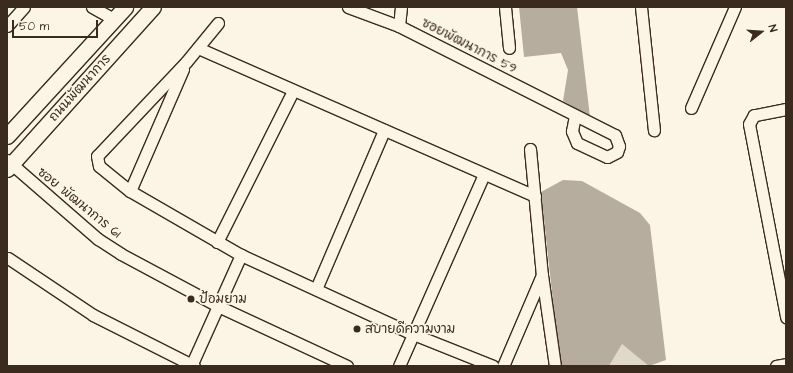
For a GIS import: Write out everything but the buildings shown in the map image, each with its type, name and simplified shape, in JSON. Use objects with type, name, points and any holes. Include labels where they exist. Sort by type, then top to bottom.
[{"type":"main road","name":"ถนนพัฒนาการ","points":[[7,136],[125,7]]},
{"type":"main road","name":"ถนนพัฒนาการ","points":[[9,164],[153,7]]},
{"type":"street","points":[[7,26],[24,7]]},
{"type":"street","points":[[92,7],[114,19]]},
{"type":"street","name":"ซอยพัฒนาการ 59","points":[[348,7],[399,26],[575,115]]},
{"type":"street","points":[[399,26],[402,7]]},
{"type":"street","points":[[505,7],[509,48]]},
{"type":"street","points":[[641,7],[654,130]]},
{"type":"street","points":[[691,108],[735,7]]},
{"type":"street","points":[[218,23],[186,62],[97,156],[99,166],[130,191],[241,255],[413,334],[493,366]]},
{"type":"street","points":[[198,48],[535,196]]},
{"type":"street","points":[[130,191],[186,62]]},
{"type":"street","points":[[217,242],[293,91]]},
{"type":"street","points":[[786,108],[754,115],[749,124],[786,317]]},
{"type":"street","points":[[316,289],[384,130]]},
{"type":"street","points":[[530,149],[542,275],[555,366]]},
{"type":"street","name":"ซอย พัฒนาการ 61","points":[[9,164],[98,239],[220,307],[347,366]]},
{"type":"street","points":[[399,366],[484,174]]},
{"type":"street","points":[[8,258],[93,315],[192,366],[220,307],[241,255]]},
{"type":"street","points":[[503,366],[542,275]]},
{"type":"street","points":[[776,366],[786,364]]},
{"type":"shaded area","points":[[519,7],[577,7],[590,117],[563,101],[568,70],[561,53],[524,57]]},
{"type":"shaded area","points":[[563,180],[582,181],[640,213],[650,225],[666,360],[649,366],[622,344],[609,366],[560,366],[541,192]]},
{"type":"shaded area","points":[[622,344],[651,366],[609,366]]},
{"type":"place","name":"ป้อมยาม","points":[[191,299]]},
{"type":"place","name":"สบายดีความงาม","points":[[357,329]]}]
